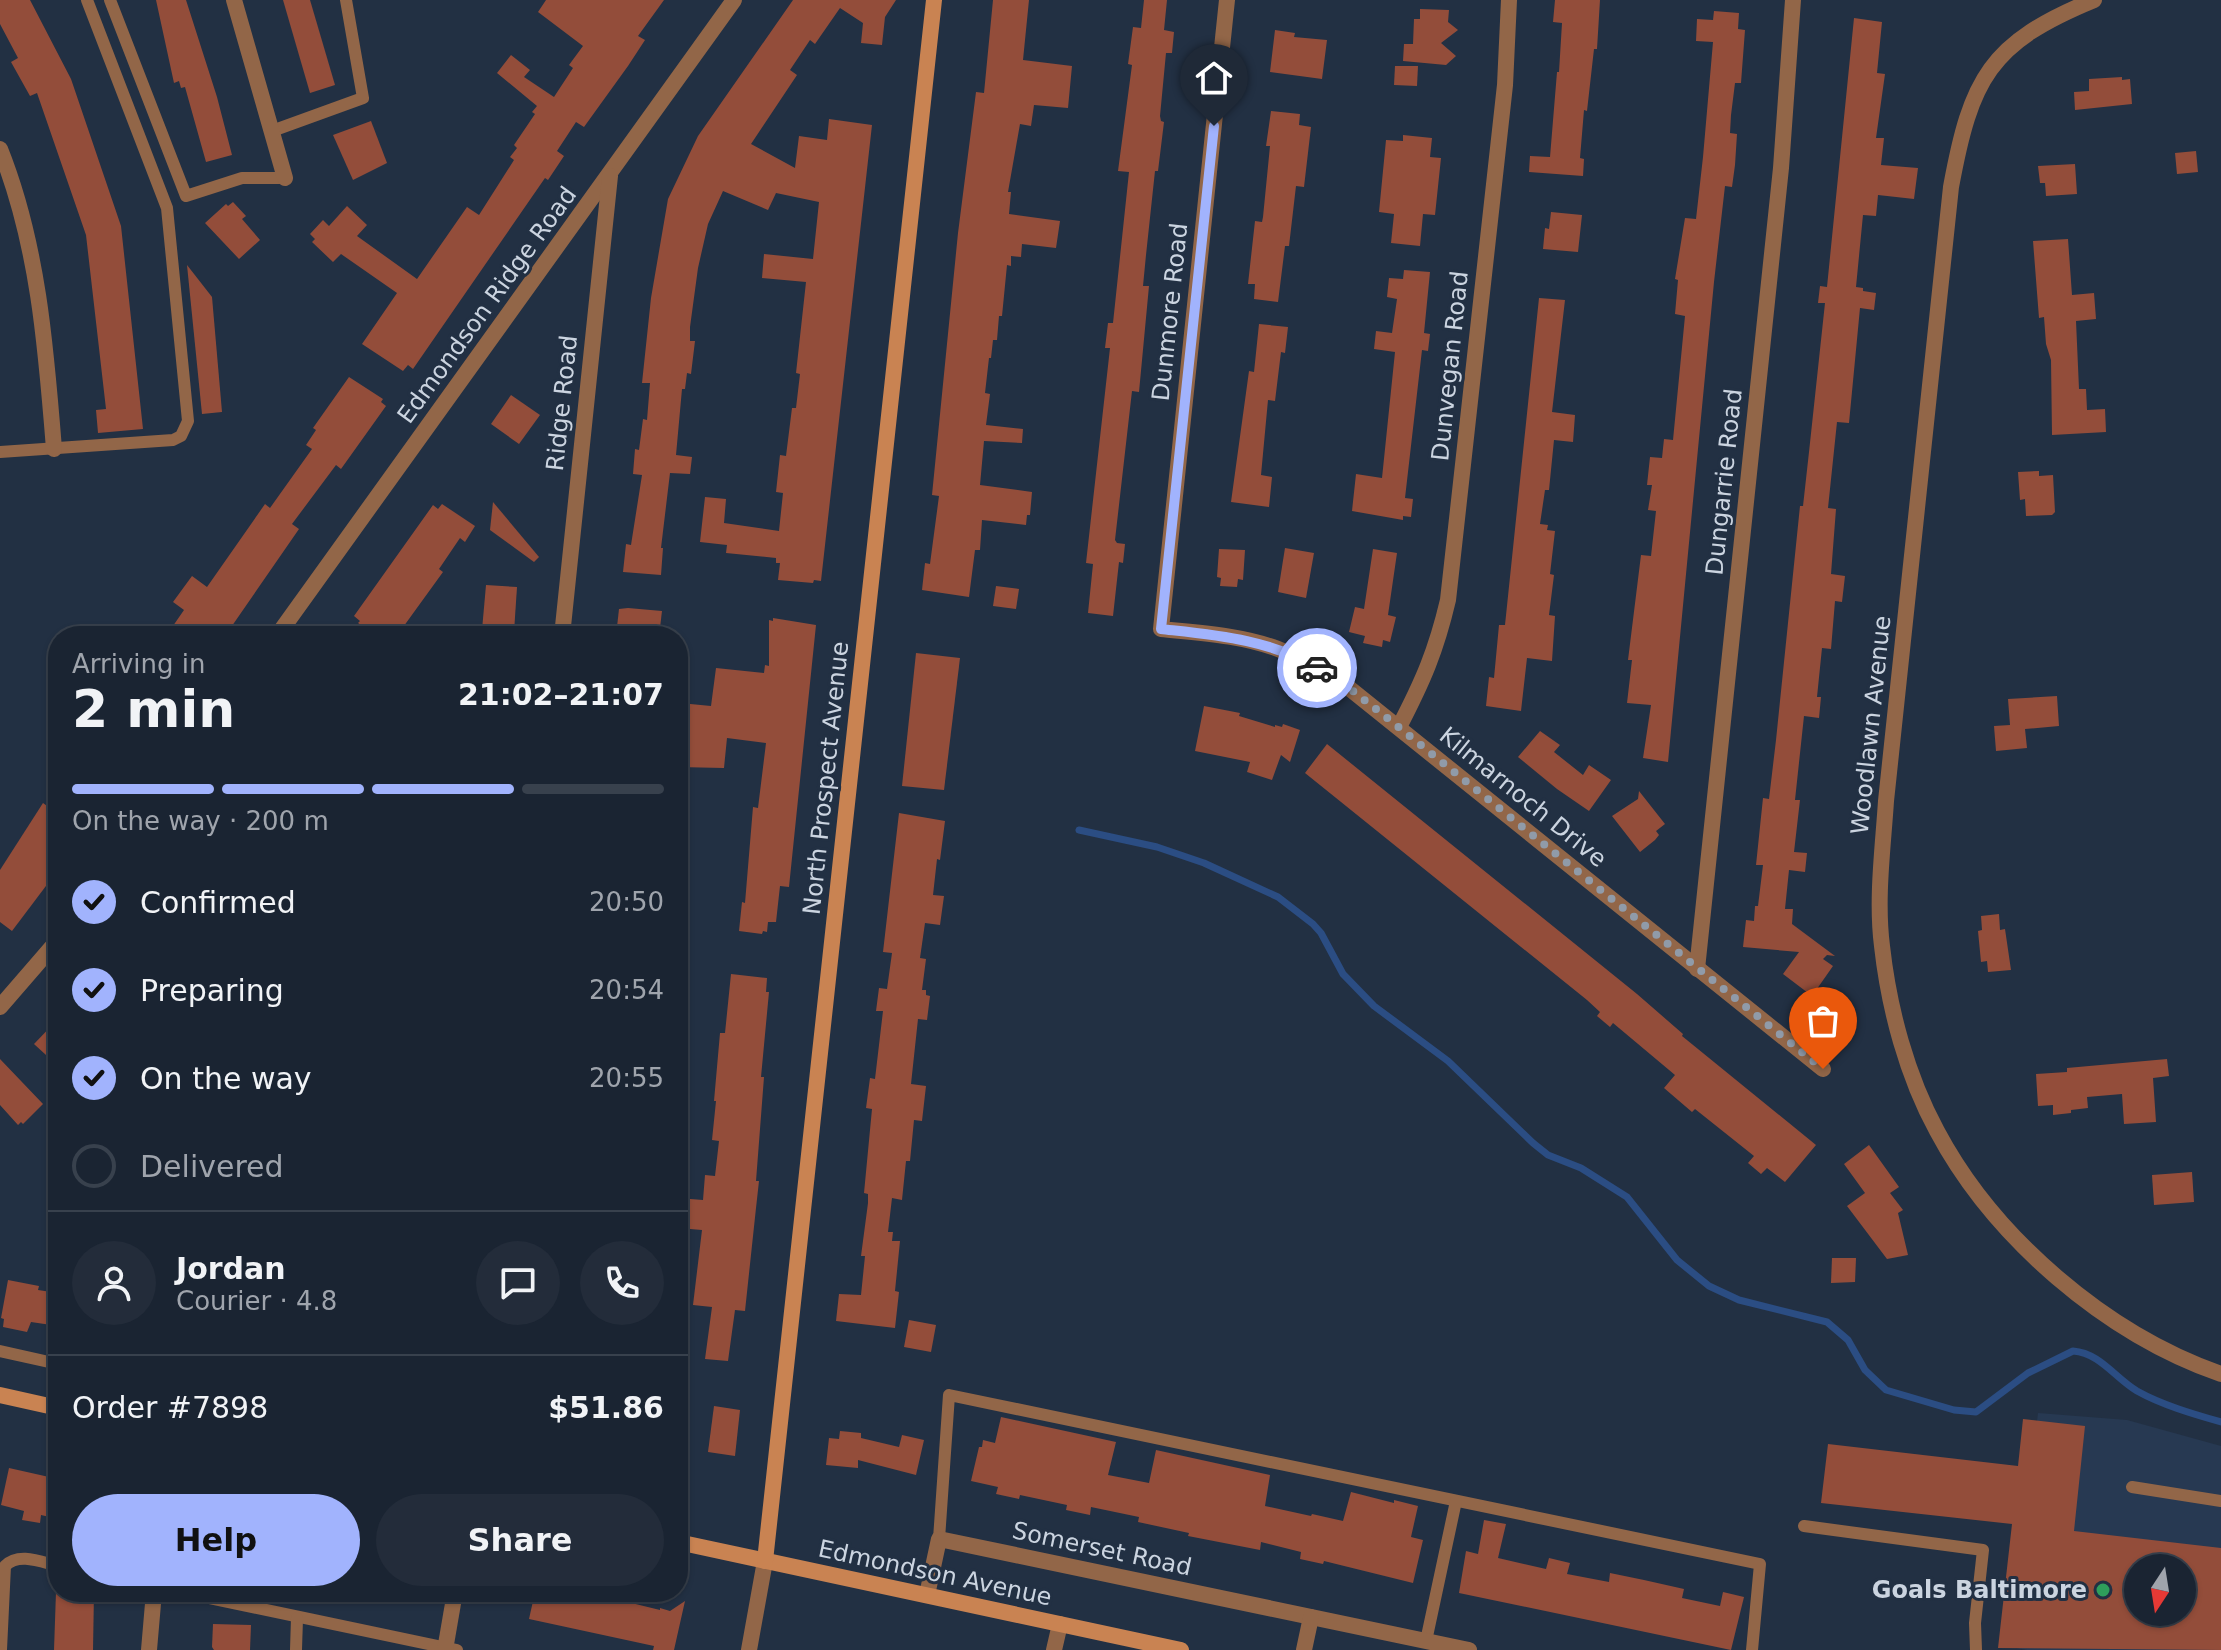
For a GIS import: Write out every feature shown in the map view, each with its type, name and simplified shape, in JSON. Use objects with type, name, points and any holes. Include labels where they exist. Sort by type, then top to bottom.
[{"type":"street","points":[[234,0],[285,178]]},
{"type":"street","name":"Edmondson Ridge Road","points":[[284,626],[734,0]]},
{"type":"street","name":"North Prospect Avenue","points":[[765,1561],[934,0]]},
{"type":"street","name":"Dunmore Road","points":[[1161,629],[1227,0]]},
{"type":"street","name":"Dunvegan Road","points":[[1399,727],[1426,677],[1448,600],[1505,85],[1509,0]]},
{"type":"street","name":"Dungarrie Road","points":[[1697,969],[1781,168],[1793,0]]},
{"type":"street","name":"Woodlawn Avenue","points":[[2094,0],[2054,16],[2017,40],[1993,62],[1973,99],[1961,135],[1951,187],[1886,801],[1881,944],[1892,1004],[1910,1068],[1936,1130],[1964,1175],[1998,1217],[2055,1276],[2099,1310],[2156,1345],[2221,1374]]},
{"type":"street","points":[[0,149],[9,171],[35,269],[47,359],[54,449]]},
{"type":"street","name":"Ridge Road","points":[[563,626],[610,176]]},
{"type":"street","name":"Kilmarnoch Drive","points":[[1161,629],[1234,638],[1277,649],[1344,684],[1823,1069]]},
{"type":"street","points":[[0,1007],[48,952]]},
{"type":"street","points":[[0,1395],[48,1406]]},
{"type":"street","points":[[927,1595],[939,1539]]},
{"type":"street","name":"Somerset Road","points":[[939,1539],[1469,1650]]},
{"type":"street","name":"Edmondson Avenue","points":[[688,1544],[1181,1650]]},
{"type":"street","points":[[749,1650],[765,1561]]},
{"type":"street","points":[[149,1650],[153,1602]]},
{"type":"street","points":[[449,1649],[454,1602]]},
{"type":"street","points":[[1304,1650],[1311,1617]]},
{"type":"street","points":[[1054,1650],[1060,1624]]},
{"type":"lane","points":[[0,452],[173,440],[181,436],[188,421],[167,208],[87,0]]},
{"type":"lane","points":[[110,0],[186,196],[242,178],[285,178]]},
{"type":"lane","points":[[272,131],[363,98],[346,0]]},
{"type":"lane","points":[[0,1351],[48,1362]]},
{"type":"lane","points":[[939,1539],[949,1395],[1760,1564],[1752,1650]]},
{"type":"lane","points":[[2132,1487],[2221,1501]]},
{"type":"lane","points":[[1426,1641],[1456,1501]]},
{"type":"lane","points":[[1804,1526],[1983,1550],[1975,1623],[1976,1650]]},
{"type":"lane","points":[[1,1650],[5,1566],[11,1560],[22,1558],[48,1564]]},
{"type":"lane","points":[[225,1602],[449,1649]]},
{"type":"lane","points":[[296,1650],[297,1618]]},
{"type":"shaded area","points":[[2038,1413],[2127,1420],[2221,1446],[2221,1650],[2027,1650],[2011,1647]]},
{"type":"building","points":[[0,0],[30,0],[71,79],[121,226],[143,429],[98,433],[96,410],[106,409],[86,235],[37,93],[30,96],[11,62],[18,58],[0,24]]},
{"type":"building","points":[[156,0],[186,0],[232,155],[206,162],[185,87],[181,88],[179,81],[174,83]]},
{"type":"building","points":[[283,0],[310,0],[335,85],[310,93]]},
{"type":"building","points":[[546,0],[664,0],[638,36],[645,40],[628,66],[584,127],[576,122],[557,151],[564,156],[548,180],[545,178],[413,369],[408,365],[403,371],[362,344],[397,293],[341,254],[333,262],[312,242],[315,239],[310,234],[323,220],[329,226],[347,206],[367,225],[357,236],[417,279],[467,207],[479,215],[514,160],[510,157],[517,148],[514,145],[535,114],[532,112],[537,106],[497,73],[511,55],[530,70],[524,77],[554,97],[573,68],[569,65],[583,46],[538,12]]},
{"type":"building","points":[[793,0],[896,0],[885,17],[882,45],[861,43],[863,23],[840,8],[815,44],[810,40],[790,70],[797,75],[751,144],[795,168],[799,136],[827,140],[829,119],[872,125],[821,581],[778,580],[780,563],[776,563],[776,558],[726,553],[727,545],[700,542],[705,497],[726,499],[724,523],[779,531],[783,493],[776,492],[780,455],[786,456],[792,408],[796,408],[800,374],[796,373],[806,282],[762,278],[764,254],[813,259],[819,202],[776,193],[768,210],[723,191],[708,224],[698,268],[690,327],[690,341],[695,341],[691,374],[687,373],[685,389],[682,389],[676,455],[692,457],[690,474],[670,473],[661,575],[623,572],[626,544],[631,545],[642,475],[633,474],[635,449],[639,450],[643,419],[647,420],[650,383],[642,383],[651,298],[668,199],[698,136]]},
{"type":"building","points":[[993,0],[1029,0],[1023,60],[1072,66],[1068,108],[1034,105],[1031,126],[1020,124],[1008,192],[1011,192],[1009,214],[1060,221],[1056,248],[1022,244],[1021,257],[1011,256],[1011,266],[1007,265],[1002,316],[999,316],[997,340],[993,340],[989,358],[985,393],[990,394],[986,425],[1023,429],[1022,443],[984,441],[980,485],[1032,492],[1030,515],[1027,515],[1026,525],[982,520],[980,550],[975,550],[969,597],[922,590],[925,563],[930,564],[939,496],[932,495],[958,233],[976,92],[984,93]]},
{"type":"building","points":[[1144,0],[1167,0],[1164,30],[1174,32],[1172,53],[1166,53],[1160,116],[1164,122],[1146,255],[1143,286],[1149,286],[1139,392],[1132,391],[1115,540],[1125,544],[1123,563],[1119,562],[1113,616],[1088,613],[1093,564],[1086,563],[1110,348],[1105,348],[1108,323],[1113,323],[1129,172],[1118,171],[1132,65],[1128,64],[1133,27],[1141,28]]},
{"type":"building","points":[[1555,0],[1600,0],[1597,49],[1594,49],[1587,111],[1584,110],[1580,158],[1584,159],[1583,176],[1529,172],[1530,156],[1550,157],[1562,23],[1553,22]]},
{"type":"building","points":[[1420,9],[1449,10],[1448,22],[1458,30],[1441,43],[1456,56],[1446,65],[1403,61],[1404,44],[1413,44],[1414,19],[1420,19]]},
{"type":"building","points":[[1714,11],[1739,13],[1738,29],[1745,30],[1741,83],[1735,83],[1731,115],[1730,133],[1737,134],[1735,165],[1732,187],[1725,186],[1714,282],[1668,762],[1643,758],[1651,705],[1627,703],[1632,660],[1628,660],[1641,555],[1651,556],[1656,511],[1648,510],[1652,485],[1647,485],[1650,457],[1662,458],[1664,439],[1673,440],[1685,316],[1675,314],[1678,280],[1675,279],[1685,218],[1696,219],[1713,42],[1696,41],[1697,19],[1713,20]]},
{"type":"building","points":[[1854,18],[1882,22],[1877,73],[1885,74],[1876,138],[1884,138],[1881,165],[1918,168],[1914,199],[1878,195],[1876,216],[1863,215],[1856,287],[1876,293],[1874,310],[1860,308],[1849,423],[1837,422],[1828,508],[1836,509],[1831,574],[1845,576],[1842,602],[1835,601],[1831,649],[1822,648],[1817,697],[1821,697],[1819,718],[1804,716],[1795,800],[1800,800],[1794,852],[1807,853],[1805,872],[1789,870],[1785,909],[1793,909],[1792,924],[1835,956],[1827,955],[1823,959],[1833,966],[1812,996],[1783,974],[1799,952],[1743,947],[1746,920],[1754,921],[1755,906],[1758,906],[1763,865],[1756,865],[1763,798],[1769,799],[1776,740],[1825,303],[1818,303],[1820,286],[1827,287]]},
{"type":"building","points":[[1275,30],[1295,33],[1294,37],[1327,40],[1322,79],[1270,72]]},
{"type":"building","points":[[1395,66],[1418,66],[1417,86],[1394,85]]},
{"type":"building","points":[[2122,77],[2122,80],[2130,79],[2132,104],[2075,110],[2074,92],[2089,91],[2089,79]]},
{"type":"building","points":[[1271,111],[1300,114],[1299,125],[1311,127],[1304,187],[1296,186],[1278,302],[1254,299],[1255,284],[1248,284],[1255,221],[1262,222],[1263,217]]},
{"type":"building","points":[[371,121],[387,163],[353,180],[333,135]]},
{"type":"building","points":[[1403,135],[1432,138],[1430,157],[1441,158],[1435,215],[1423,214],[1420,246],[1391,243],[1394,214],[1379,212],[1386,140],[1403,141]]},
{"type":"building","points":[[2196,151],[2198,172],[2177,174],[2175,153]]},
{"type":"building","points":[[2075,164],[2077,194],[2046,196],[2045,183],[2040,183],[2038,166]]},
{"type":"building","points":[[233,202],[246,216],[242,219],[260,240],[239,259],[205,223],[226,204],[228,206]]},
{"type":"building","points":[[1551,212],[1582,215],[1578,252],[1543,249],[1545,228],[1549,229]]},
{"type":"building","points":[[2068,239],[2072,295],[2094,293],[2096,319],[2076,321],[2079,389],[2086,389],[2087,410],[2105,409],[2106,432],[2052,435],[2051,360],[2044,317],[2039,318],[2033,241]]},
{"type":"building","points":[[187,265],[212,297],[222,412],[202,414]]},
{"type":"building","points":[[1404,270],[1430,272],[1424,333],[1430,334],[1428,351],[1422,350],[1405,498],[1413,499],[1411,517],[1403,516],[1403,520],[1352,511],[1356,474],[1382,478],[1395,352],[1374,349],[1376,331],[1392,333],[1397,299],[1387,297],[1389,278],[1403,279]]},
{"type":"building","points":[[1539,298],[1565,300],[1552,412],[1575,415],[1573,442],[1554,440],[1549,490],[1545,490],[1540,524],[1548,525],[1547,530],[1555,531],[1549,615],[1555,616],[1552,661],[1527,658],[1521,711],[1486,706],[1489,677],[1494,678],[1499,625],[1505,625]]},
{"type":"building","points":[[1259,324],[1288,327],[1285,353],[1281,352],[1275,401],[1268,400],[1261,475],[1272,477],[1269,507],[1231,502],[1249,371],[1254,372]]},
{"type":"building","points":[[349,377],[383,399],[381,402],[386,406],[341,469],[336,465],[292,524],[299,529],[232,626],[173,626],[184,610],[173,602],[192,576],[207,587],[265,504],[270,508],[312,449],[306,445],[316,430],[313,428]]},
{"type":"building","points":[[511,395],[540,415],[519,444],[491,424]]},
{"type":"building","points":[[2039,471],[2039,476],[2053,475],[2055,512],[2052,515],[2026,516],[2025,499],[2020,500],[2018,472]]},
{"type":"building","points":[[493,502],[539,557],[534,562],[490,530]]},
{"type":"building","points":[[442,504],[475,526],[465,542],[460,538],[439,569],[443,572],[404,626],[362,626],[354,616],[433,505],[438,509]]},
{"type":"building","points":[[1285,548],[1314,553],[1306,598],[1278,592]]},
{"type":"building","points":[[1219,549],[1245,550],[1243,580],[1238,579],[1237,587],[1220,586],[1221,578],[1217,577]]},
{"type":"building","points":[[1373,549],[1397,553],[1388,615],[1396,617],[1390,642],[1383,640],[1382,647],[1363,643],[1365,636],[1349,632],[1355,607],[1364,609]]},
{"type":"building","points":[[486,585],[517,587],[514,626],[482,626]]},
{"type":"building","points":[[996,586],[1019,589],[1016,609],[993,606]]},
{"type":"building","points":[[619,609],[662,611],[660,626],[617,626]]},
{"type":"building","points":[[773,618],[816,625],[789,887],[780,886],[776,922],[768,922],[767,932],[763,931],[762,934],[739,931],[742,902],[745,903],[753,807],[758,808],[766,743],[727,738],[724,768],[688,767],[688,704],[711,706],[716,668],[764,673],[765,665],[769,666],[769,620],[773,621]]},
{"type":"building","points":[[916,653],[960,658],[944,790],[902,786]]},
{"type":"building","points":[[2057,696],[2059,726],[2025,729],[2027,748],[1996,751],[1994,726],[2010,725],[2008,699]]},
{"type":"building","points":[[1204,706],[1240,713],[1239,716],[1275,727],[1282,727],[1283,724],[1300,730],[1290,762],[1281,755],[1272,780],[1247,772],[1250,762],[1195,751]]},
{"type":"building","points":[[1540,731],[1560,745],[1554,752],[1583,775],[1589,765],[1611,780],[1589,811],[1518,757]]},
{"type":"building","points":[[1327,744],[1637,994],[1682,1036],[1816,1145],[1785,1182],[1767,1168],[1761,1174],[1748,1163],[1754,1156],[1664,1088],[1675,1075],[1613,1023],[1610,1027],[1597,1016],[1600,1012],[1587,1000],[1305,773]]},
{"type":"building","points":[[1639,791],[1665,824],[1656,831],[1659,835],[1655,840],[1640,852],[1612,816],[1638,799]]},
{"type":"building","points":[[43,803],[48,807],[48,883],[12,931],[0,922],[0,870]]},
{"type":"building","points":[[899,813],[945,821],[933,895],[944,896],[940,925],[925,923],[920,958],[926,959],[922,990],[930,996],[927,1020],[918,1019],[911,1084],[926,1086],[922,1121],[914,1120],[902,1200],[892,1198],[888,1232],[893,1232],[892,1241],[900,1241],[895,1328],[836,1321],[839,1294],[861,1295],[865,1256],[861,1256],[868,1203],[868,1194],[864,1193],[872,1109],[866,1108],[870,1078],[875,1079],[883,1011],[876,1011],[879,988],[887,989],[892,953],[883,952]]},
{"type":"building","points":[[1999,914],[2000,930],[2005,929],[2011,970],[1988,972],[1987,961],[1981,962],[1978,931],[1982,930],[1981,916]]},
{"type":"building","points":[[731,974],[767,978],[766,992],[769,992],[756,1181],[759,1181],[745,1311],[735,1310],[728,1361],[705,1359],[712,1307],[693,1305],[702,1230],[688,1229],[688,1199],[703,1200],[705,1175],[715,1176],[719,1141],[712,1140],[714,1101],[720,1033],[725,1033]]},
{"type":"building","points":[[48,1029],[48,1057],[34,1044]]},
{"type":"building","points":[[0,1059],[43,1104],[23,1124],[18,1125],[0,1105]]},
{"type":"building","points":[[2167,1059],[2169,1076],[2153,1078],[2156,1122],[2124,1124],[2122,1094],[2087,1097],[2088,1108],[2071,1110],[2071,1113],[2053,1115],[2053,1105],[2038,1106],[2036,1074],[2067,1072],[2067,1068]]},
{"type":"building","points":[[1869,1145],[1899,1187],[1890,1193],[1903,1210],[1898,1213],[1908,1255],[1887,1259],[1847,1206],[1865,1193],[1844,1164]]},
{"type":"building","points":[[2192,1172],[2194,1202],[2154,1205],[2152,1175]]},
{"type":"building","points":[[1832,1258],[1856,1258],[1855,1282],[1831,1283]]},
{"type":"building","points":[[8,1280],[39,1286],[38,1290],[48,1292],[48,1325],[31,1322],[27,1332],[3,1327],[4,1319],[1,1318]]},
{"type":"building","points":[[909,1320],[936,1325],[931,1352],[904,1347]]},
{"type":"building","points":[[714,1406],[740,1410],[735,1456],[708,1452]]},
{"type":"building","points":[[1001,1417],[1116,1442],[1108,1475],[1149,1483],[1156,1450],[1270,1475],[1265,1506],[1311,1516],[1343,1521],[1351,1492],[1418,1506],[1411,1537],[1423,1540],[1413,1583],[1324,1561],[1323,1564],[1300,1559],[1301,1552],[1261,1542],[1260,1550],[1188,1536],[1189,1533],[1138,1522],[1139,1517],[1091,1507],[1090,1515],[1066,1510],[1067,1505],[1020,1495],[1019,1499],[996,1494],[998,1487],[971,1481],[979,1447],[982,1447],[983,1440],[995,1443]]},
{"type":"building","points":[[2023,1419],[2085,1426],[2074,1531],[2221,1548],[2221,1650],[1998,1648],[2012,1524],[1821,1503],[1828,1444],[2018,1466]]},
{"type":"building","points":[[840,1431],[861,1433],[861,1438],[899,1447],[902,1435],[924,1440],[916,1475],[858,1460],[858,1468],[826,1465],[829,1438],[839,1439]]},
{"type":"building","points":[[9,1468],[48,1477],[48,1517],[41,1515],[40,1523],[22,1520],[24,1511],[1,1505]]},
{"type":"building","points":[[1484,1520],[1506,1524],[1498,1558],[1546,1569],[1549,1558],[1570,1563],[1567,1574],[1609,1582],[1610,1573],[1644,1580],[1684,1589],[1682,1598],[1720,1606],[1723,1592],[1744,1597],[1731,1650],[1459,1593],[1466,1551],[1478,1554]]},
{"type":"building","points":[[56,1602],[94,1602],[93,1650],[54,1650]]},
{"type":"building","points":[[533,1602],[627,1602],[670,1611],[685,1602],[674,1650],[653,1650],[654,1646],[529,1619]]},
{"type":"building","points":[[213,1624],[251,1625],[250,1650],[214,1650]]},
{"type":"waterway","points":[[1079,830],[1157,847],[1204,863],[1278,897],[1321,933],[1343,974],[1374,1006],[1448,1061],[1548,1155],[1581,1168],[1627,1197],[1677,1260],[1709,1286],[1739,1300],[1827,1322],[1848,1340],[1865,1370],[1886,1390],[1954,1410],[1976,1412],[2028,1373],[2073,1351],[2091,1356],[2147,1396],[2221,1422]]},
{"type":"way so far","points":[[1317,668],[1344,684],[1381,713],[1823,1069]]},
{"type":"place","name":"Goals Baltimore","points":[[2103,1590]]},
{"type":"route","points":[[1214,126],[1161,629],[1234,638],[1277,649],[1317,668]]}]
